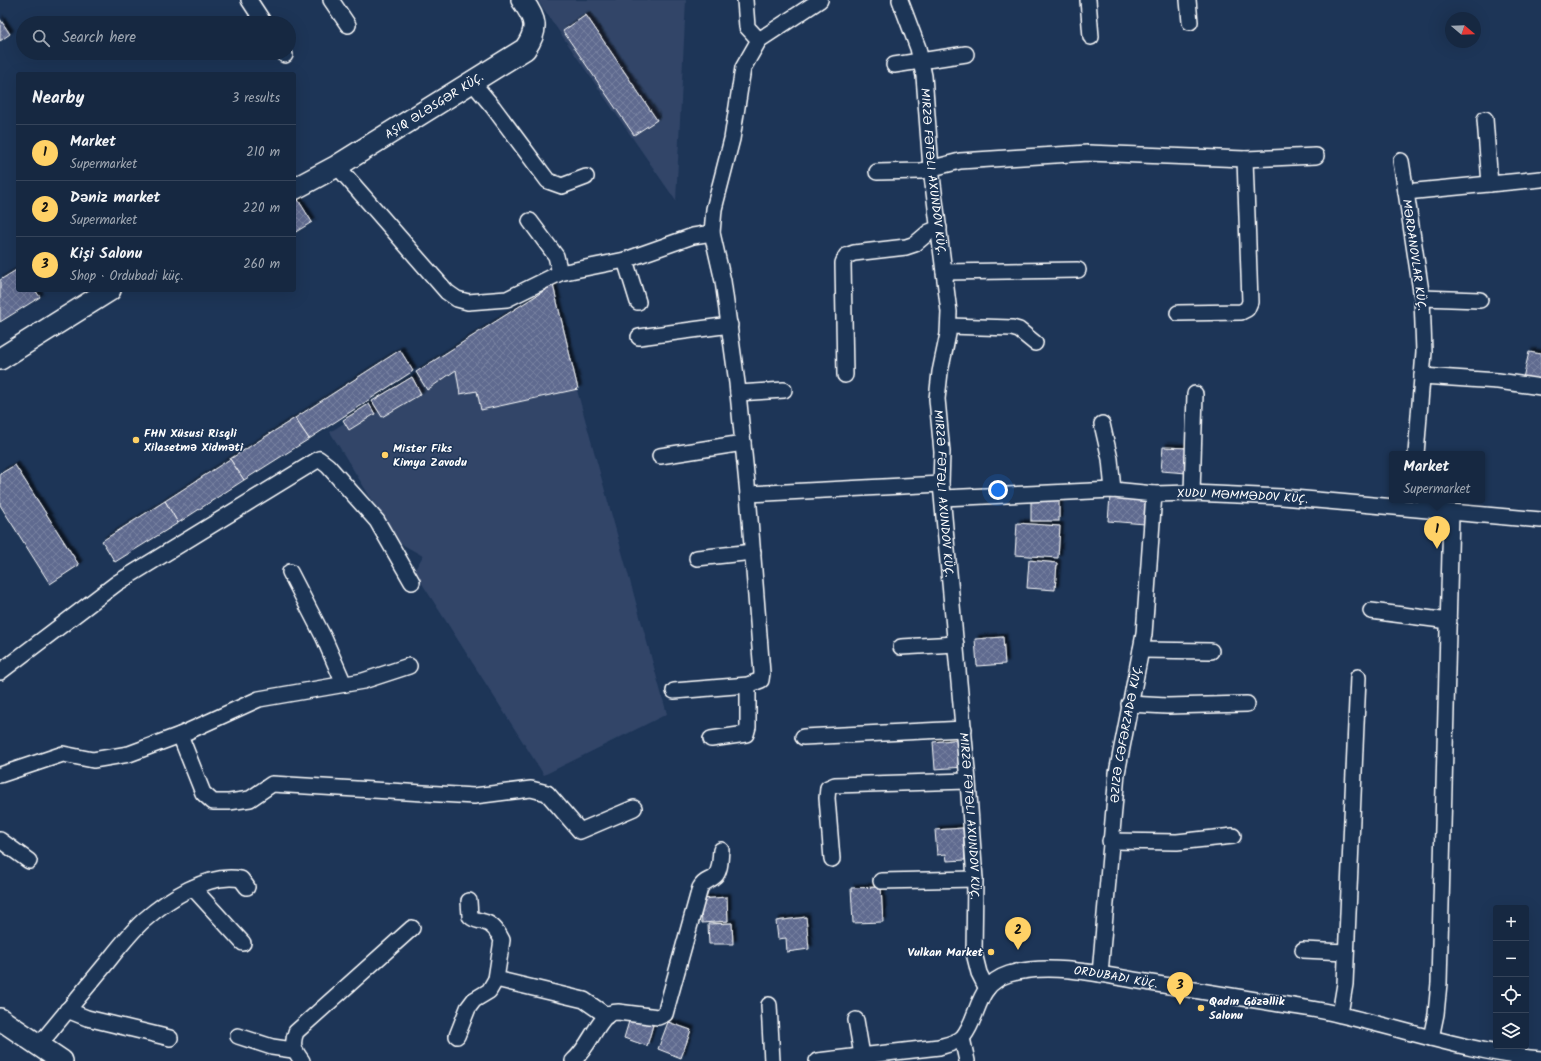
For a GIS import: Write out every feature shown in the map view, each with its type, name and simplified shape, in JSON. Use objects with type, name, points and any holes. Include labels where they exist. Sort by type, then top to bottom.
[{"type":"street","points":[[249,0],[259,16]]},
{"type":"street","points":[[331,0],[348,25]]},
{"type":"street","points":[[296,189],[337,166],[473,83],[525,49],[533,35],[534,20],[533,15],[522,0]]},
{"type":"street","points":[[745,0],[747,27],[759,40]]},
{"type":"street","points":[[674,690],[748,685],[761,680],[762,673],[753,552],[738,392],[730,325],[712,233],[714,209],[732,139],[743,68],[759,40],[820,0]]},
{"type":"street","name":"MIRZƏ FƏTƏLI AXUNDOV KÜÇ.","points":[[900,0],[921,60],[924,76],[949,326],[940,372],[937,398],[942,452],[942,491],[964,729],[975,879],[974,953],[979,973],[987,989]]},
{"type":"street","points":[[1088,0],[1091,37]]},
{"type":"street","points":[[1188,0],[1190,22]]},
{"type":"street","points":[[894,65],[966,54]]},
{"type":"street","points":[[473,83],[493,107],[548,181],[562,186],[586,177]]},
{"type":"street","points":[[1485,119],[1490,184]]},
{"type":"street","points":[[877,172],[921,171],[960,161],[1088,153],[1246,159],[1316,156]]},
{"type":"street","points":[[1178,313],[1241,312],[1247,309],[1250,302],[1246,159]]},
{"type":"street","points":[[1401,161],[1406,192]]},
{"type":"street","points":[[337,166],[447,292],[457,299],[468,302],[507,299],[560,273],[625,260],[693,236],[712,233]]},
{"type":"street","name":"MƏRDANOVLAR KÜÇ.","points":[[1416,451],[1424,352],[1422,298],[1406,192],[1541,180]]},
{"type":"street","points":[[530,221],[556,256],[560,273]]},
{"type":"street","points":[[845,375],[843,263],[846,256],[854,252],[915,244],[929,232],[939,228]]},
{"type":"street","points":[[625,260],[638,302]]},
{"type":"street","points":[[944,272],[1078,270]]},
{"type":"street","points":[[0,359],[107,292]]},
{"type":"street","points":[[1422,298],[1480,300]]},
{"type":"street","points":[[639,337],[730,325]]},
{"type":"street","points":[[949,326],[1012,328],[1019,330],[1035,343]]},
{"type":"street","points":[[1422,376],[1498,381],[1541,387]]},
{"type":"street","points":[[738,392],[784,390]]},
{"type":"street","points":[[1192,493],[1195,394]]},
{"type":"street","points":[[1102,424],[1110,459],[1113,490]]},
{"type":"street","points":[[660,456],[743,444]]},
{"type":"street","points":[[0,672],[117,583],[319,459],[328,466],[377,521],[412,582]]},
{"type":"street","name":"XUDU MƏMMƏDOV KÜÇ.","points":[[748,494],[1113,490],[1154,494],[1192,493],[1282,496],[1389,503]]},
{"type":"street","name":"ƏZIZƏ CƏFƏRZADƏ KÜÇ.","points":[[1100,974],[1108,893],[1110,841],[1120,750],[1144,626],[1154,494]]},
{"type":"street","name":"XUDU MƏMMƏDOV KÜÇ.","points":[[1396,503],[1412,504],[1451,513],[1541,520]]},
{"type":"street","points":[[1432,1038],[1439,983],[1451,513]]},
{"type":"street","points":[[697,558],[753,552]]},
{"type":"street","points":[[290,572],[324,638],[344,684]]},
{"type":"street","points":[[1371,611],[1449,621]]},
{"type":"street","points":[[901,647],[956,644]]},
{"type":"street","points":[[1140,650],[1211,650]]},
{"type":"street","points":[[0,775],[63,754],[92,760],[129,754],[180,735],[259,699],[363,681],[409,666]]},
{"type":"street","points":[[1340,1014],[1344,995],[1358,677]]},
{"type":"street","points":[[711,739],[746,734],[748,727],[748,685]]},
{"type":"street","points":[[1129,704],[1167,706],[1247,704]]},
{"type":"street","points":[[803,737],[964,729]]},
{"type":"street","points":[[180,735],[203,792],[213,802],[229,802],[250,799],[272,784],[474,796],[531,788],[547,793],[580,831],[634,808]]},
{"type":"street","points":[[832,859],[827,798],[828,788],[835,785],[968,781]]},
{"type":"street","points":[[1110,841],[1177,842],[1233,836]]},
{"type":"street","points":[[0,840],[29,862]]},
{"type":"street","points":[[573,1061],[588,1045],[607,1016],[618,1012],[658,1017],[665,1014],[700,888],[703,882],[716,876],[719,869],[721,850]]},
{"type":"street","points":[[39,1045],[138,926],[163,905],[193,888],[208,882],[233,877],[241,879],[247,887]]},
{"type":"street","points":[[881,881],[975,879]]},
{"type":"street","points":[[193,888],[243,943]]},
{"type":"street","points":[[456,1036],[471,1004],[474,1000],[489,991],[496,979],[502,940],[492,925],[475,920],[470,916],[469,901]]},
{"type":"street","points":[[298,1055],[292,1040],[296,1032],[412,928]]},
{"type":"street","points":[[1303,950],[1346,952]]},
{"type":"street","name":"ORDUBADI KÜÇ.","points":[[962,1038],[980,1000],[987,989],[997,979],[1010,974],[1027,971],[1054,970],[1100,974],[1340,1014],[1518,1059],[1541,1059]]},
{"type":"street","points":[[496,979],[584,1000],[607,1016]]},
{"type":"street","points":[[769,1005],[772,1061]]},
{"type":"street","points":[[67,1010],[87,1018],[170,1038]]},
{"type":"street","points":[[0,1019],[62,1061]]},
{"type":"street","points":[[856,1020],[862,1058]]},
{"type":"street","points":[[238,1036],[298,1055]]},
{"type":"street","points":[[817,1061],[862,1058],[939,1047],[962,1038],[967,1061]]},
{"type":"shaded area","points":[[537,0],[686,0],[676,201],[545,11]]},
{"type":"shaded area","name":"Mister Fiks Kimya Zavodu","points":[[550,293],[667,714],[544,775],[414,571],[423,556],[398,542],[330,432]]},
{"type":"building","points":[[586,15],[657,120],[634,135],[563,31]]},
{"type":"building","points":[[0,19],[10,34],[0,41]]},
{"type":"building","points":[[297,198],[312,222],[296,232]]},
{"type":"building","points":[[16,270],[16,292],[36,292],[40,297],[0,322],[0,280]]},
{"type":"building","points":[[553,285],[578,389],[481,410],[477,391],[460,394],[456,370],[427,390],[416,372]]},
{"type":"building","points":[[400,350],[413,371],[309,439],[295,418]]},
{"type":"building","points":[[1529,352],[1541,354],[1541,382],[1523,378]]},
{"type":"building","points":[[412,377],[421,394],[382,417],[372,401]]},
{"type":"building","points":[[369,404],[375,414],[349,430],[343,420]]},
{"type":"building","points":[[295,418],[309,439],[244,480],[230,459]]},
{"type":"building","points":[[1163,447],[1189,448],[1187,473],[1161,471]]},
{"type":"building","points":[[230,459],[244,480],[178,523],[165,501]]},
{"type":"building","points":[[15,465],[79,565],[50,584],[0,505],[0,474]]},
{"type":"building","points":[[1031,496],[1059,496],[1059,521],[1031,521]]},
{"type":"building","points":[[1110,496],[1146,499],[1145,524],[1108,521]]},
{"type":"building","points":[[165,501],[178,523],[115,562],[102,541]]},
{"type":"building","points":[[1017,523],[1060,526],[1058,558],[1015,555]]},
{"type":"building","points":[[1029,560],[1057,563],[1055,590],[1027,588]]},
{"type":"building","points":[[1003,637],[1005,664],[977,666],[975,639]]},
{"type":"building","points":[[962,739],[964,767],[935,769],[933,742]]},
{"type":"building","points":[[963,828],[965,860],[947,861],[946,854],[937,855],[935,830]]},
{"type":"building","points":[[881,887],[883,922],[853,923],[851,888]]},
{"type":"building","points":[[727,897],[728,921],[702,923],[700,899]]},
{"type":"building","points":[[806,917],[809,949],[787,952],[786,938],[778,939],[776,921]]},
{"type":"building","points":[[732,923],[733,944],[709,944],[708,924]]},
{"type":"building","points":[[630,1018],[653,1025],[647,1046],[624,1038]]},
{"type":"building","points":[[668,1022],[691,1030],[681,1058],[658,1049]]},
{"type":"place","name":"FHN Xüsusi Risqli Xilasetmə Xidməti","points":[[136,440]]},
{"type":"place","name":"Mister Fiks Kimya Zavodu","points":[[385,455]]},
{"type":"place","name":"Market","points":[[1437,549]]},
{"type":"place","name":"Dəniz market","points":[[1018,950]]},
{"type":"place","name":"Vulkan Market","points":[[991,952]]},
{"type":"place","name":"Kişi Salonu","points":[[1180,1005]]},
{"type":"place","name":"Qadın Gözəllik Salonu","points":[[1201,1008]]}]
